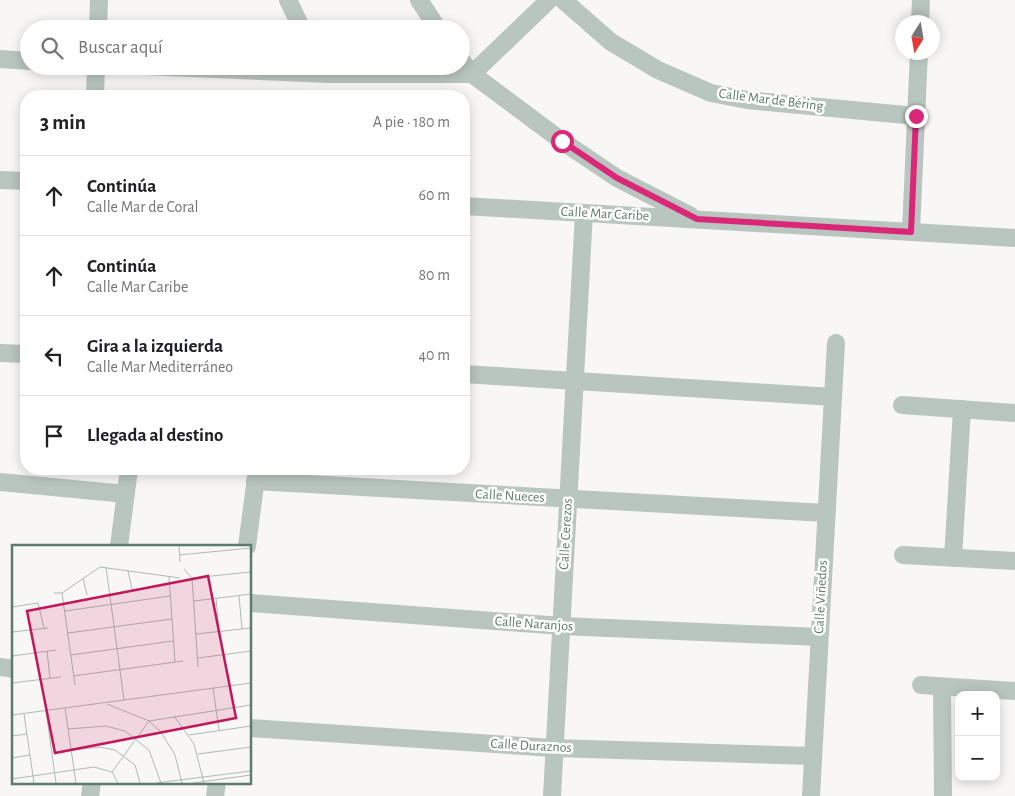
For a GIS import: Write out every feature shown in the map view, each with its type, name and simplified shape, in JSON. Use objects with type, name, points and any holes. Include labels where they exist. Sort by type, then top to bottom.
[{"type":"street","points":[[98,20],[99,0]]},
{"type":"street","points":[[288,0],[298,20]]},
{"type":"street","points":[[419,0],[432,20]]},
{"type":"street","points":[[470,64],[549,0]]},
{"type":"street","name":"Calle Mar de Béring","points":[[563,0],[611,42],[658,70],[710,93],[747,100],[916,116]]},
{"type":"street","points":[[921,15],[922,0]]},
{"type":"street","points":[[0,59],[20,60]]},
{"type":"street","points":[[911,232],[919,60]]},
{"type":"street","points":[[470,70],[562,141],[617,178],[697,219]]},
{"type":"street","points":[[95,90],[96,75]]},
{"type":"street","points":[[0,180],[20,181]]},
{"type":"street","name":"Calle Mar Caribe","points":[[470,206],[1015,238]]},
{"type":"street","name":"Calle Cerezos","points":[[552,796],[584,213]]},
{"type":"street","name":"Calle Viñedos","points":[[811,796],[836,344]]},
{"type":"street","points":[[0,353],[20,354]]},
{"type":"street","points":[[470,374],[833,398]]},
{"type":"street","points":[[902,405],[1015,413]]},
{"type":"street","points":[[953,558],[962,409]]},
{"type":"street","points":[[120,545],[128,475]]},
{"type":"street","points":[[246,545],[256,475]]},
{"type":"street","name":"Calle Nueces","points":[[256,475],[567,500],[826,513]]},
{"type":"street","points":[[0,486],[0,482],[126,494]]},
{"type":"street","points":[[903,555],[1015,561]]},
{"type":"street","name":"Calle Naranjos","points":[[251,603],[562,626],[819,637]]},
{"type":"street","points":[[921,685],[1015,691]]},
{"type":"street","points":[[942,686],[943,796]]},
{"type":"street","name":"Calle Duraznos","points":[[251,728],[554,748],[812,756]]},
{"type":"route","points":[[562,141],[617,178],[697,219],[911,232],[916,116]]}]
